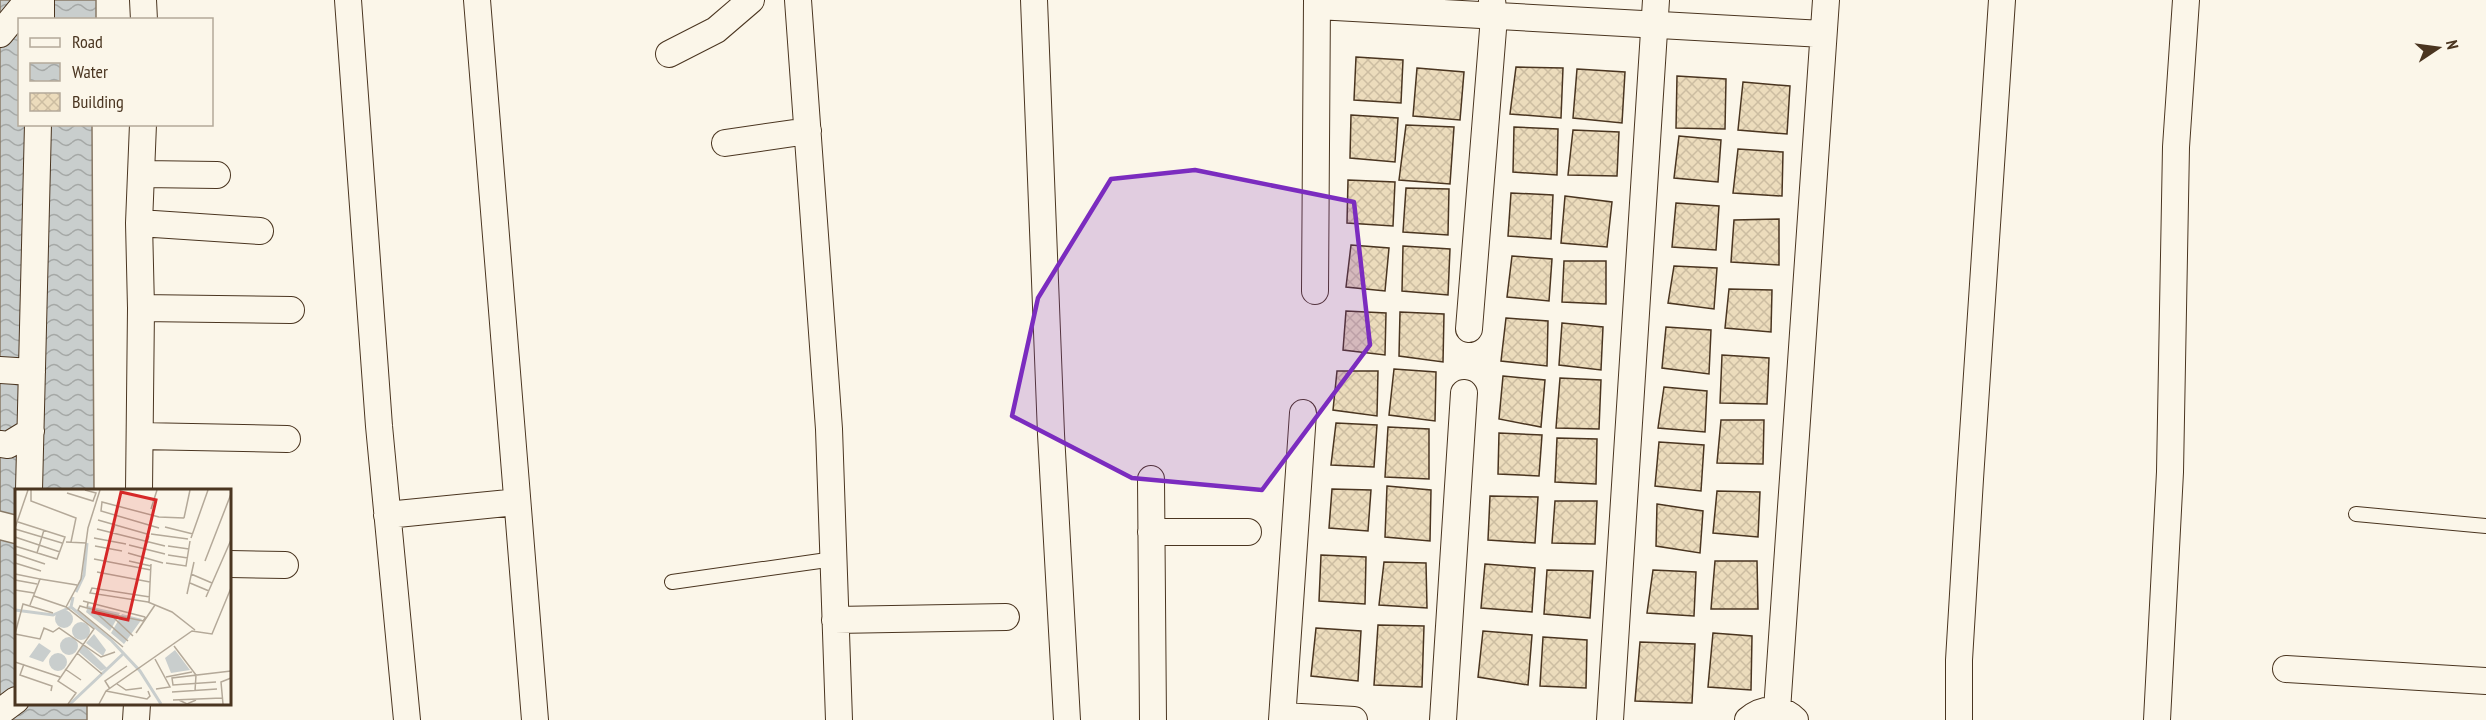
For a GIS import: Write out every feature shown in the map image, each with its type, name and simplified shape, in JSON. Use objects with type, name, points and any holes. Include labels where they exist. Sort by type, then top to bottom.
[{"type":"street","points":[[0,34],[28,0]]},
{"type":"street","points":[[41,0],[41,18]]},
{"type":"street","points":[[143,0],[144,18]]},
{"type":"street","points":[[348,0],[387,515],[407,720]]},
{"type":"street","points":[[477,0],[535,720]]},
{"type":"street","points":[[669,54],[716,30],[751,0]]},
{"type":"street","points":[[798,0],[829,429],[839,720]]},
{"type":"street","points":[[1034,0],[1051,434],[1067,720]]},
{"type":"street","points":[[1748,720],[1762,711],[1786,715],[1826,0]]},
{"type":"street","points":[[1959,720],[1965,569],[2002,0]]},
{"type":"street","points":[[2157,720],[2170,472],[2176,147],[2186,0]]},
{"type":"street","points":[[1315,291],[1317,3],[1656,12],[1823,34]]},
{"type":"street","points":[[1469,329],[1493,8]]},
{"type":"street","points":[[1610,720],[1656,12]]},
{"type":"street","points":[[29,489],[38,126]]},
{"type":"street","points":[[139,489],[141,308],[139,223],[143,174],[143,126]]},
{"type":"street","points":[[725,143],[808,130]]},
{"type":"street","points":[[143,174],[217,175]]},
{"type":"street","points":[[139,223],[260,231]]},
{"type":"street","points":[[141,308],[291,310]]},
{"type":"street","points":[[0,370],[33,372]]},
{"type":"street","points":[[1443,720],[1464,393]]},
{"type":"street","points":[[1303,413],[1282,718],[1354,720]]},
{"type":"street","points":[[0,444],[8,446],[31,431]]},
{"type":"street","points":[[140,436],[287,439]]},
{"type":"street","points":[[1150,479],[1153,720]]},
{"type":"street","points":[[387,515],[517,502]]},
{"type":"street","points":[[1151,532],[1248,532]]},
{"type":"street","points":[[231,564],[285,565]]},
{"type":"street","points":[[835,620],[1006,617]]},
{"type":"street","points":[[2286,669],[2486,681]]},
{"type":"street","points":[[0,712],[15,701]]},
{"type":"street","points":[[136,720],[137,705]]},
{"type":"lane","points":[[2356,514],[2486,526]]},
{"type":"lane","points":[[672,582],[834,560]]},
{"type":"highlighted area","points":[[1195,170],[1354,202],[1370,345],[1262,490],[1132,478],[1012,416],[1038,298],[1111,179]]},
{"type":"water","points":[[0,0],[96,0],[96,18],[18,18],[18,126],[92,126],[94,489],[15,489],[15,515],[0,511]]},
{"type":"water","points":[[0,540],[15,544],[15,705],[87,705],[87,720],[0,720]]},
{"type":"building","points":[[1356,57],[1403,60],[1401,103],[1354,100]]},
{"type":"building","points":[[1516,67],[1563,68],[1561,118],[1510,114]]},
{"type":"building","points":[[1417,68],[1464,72],[1460,120],[1413,116]]},
{"type":"building","points":[[1577,69],[1625,72],[1622,123],[1573,118]]},
{"type":"building","points":[[1677,76],[1726,79],[1725,129],[1676,128]]},
{"type":"building","points":[[1743,82],[1790,86],[1787,134],[1738,130]]},
{"type":"building","points":[[1351,115],[1398,118],[1395,162],[1350,158]]},
{"type":"building","points":[[1406,125],[1454,127],[1450,184],[1399,180]]},
{"type":"building","points":[[1514,127],[1558,129],[1557,175],[1513,172]]},
{"type":"building","points":[[1573,130],[1619,132],[1617,176],[1568,175]]},
{"type":"building","points":[[1679,136],[1721,140],[1718,182],[1674,178]]},
{"type":"building","points":[[1738,149],[1783,152],[1782,196],[1733,193]]},
{"type":"building","points":[[1348,180],[1395,182],[1393,226],[1347,223]]},
{"type":"building","points":[[1406,188],[1449,189],[1448,235],[1403,232]]},
{"type":"building","points":[[1511,193],[1553,195],[1551,239],[1508,236]]},
{"type":"building","points":[[1565,196],[1612,202],[1607,247],[1561,243]]},
{"type":"building","points":[[1676,203],[1719,206],[1716,250],[1672,247]]},
{"type":"building","points":[[1779,219],[1779,265],[1731,262],[1734,220]]},
{"type":"building","points":[[1351,245],[1389,248],[1385,291],[1346,287]]},
{"type":"building","points":[[1403,246],[1450,249],[1448,295],[1402,291]]},
{"type":"building","points":[[1512,256],[1552,259],[1549,301],[1507,297]]},
{"type":"building","points":[[1564,261],[1606,261],[1606,304],[1562,302]]},
{"type":"building","points":[[1674,266],[1717,268],[1714,309],[1668,303]]},
{"type":"building","points":[[1729,289],[1772,290],[1771,332],[1725,328]]},
{"type":"building","points":[[1346,311],[1386,313],[1385,355],[1343,350]]},
{"type":"building","points":[[1400,312],[1444,314],[1443,362],[1399,356]]},
{"type":"building","points":[[1506,318],[1548,321],[1547,366],[1501,361]]},
{"type":"building","points":[[1562,323],[1603,327],[1601,370],[1559,365]]},
{"type":"building","points":[[1666,327],[1711,330],[1709,374],[1662,368]]},
{"type":"building","points":[[1722,355],[1769,358],[1767,404],[1720,403]]},
{"type":"building","points":[[1394,369],[1436,372],[1435,421],[1389,415]]},
{"type":"building","points":[[1337,371],[1378,371],[1377,416],[1333,410]]},
{"type":"building","points":[[1503,376],[1545,380],[1541,427],[1499,419]]},
{"type":"building","points":[[1560,378],[1601,380],[1599,429],[1556,428]]},
{"type":"building","points":[[1664,387],[1707,391],[1705,432],[1658,428]]},
{"type":"building","points":[[1721,420],[1764,420],[1763,464],[1717,463]]},
{"type":"building","points":[[1336,423],[1377,425],[1374,467],[1331,465]]},
{"type":"building","points":[[1388,427],[1429,429],[1429,479],[1385,477]]},
{"type":"building","points":[[1499,433],[1542,435],[1539,476],[1498,474]]},
{"type":"building","points":[[1557,438],[1597,439],[1596,484],[1555,482]]},
{"type":"building","points":[[1659,442],[1704,445],[1701,491],[1655,486]]},
{"type":"building","points":[[1387,486],[1431,490],[1430,541],[1385,537]]},
{"type":"building","points":[[1332,489],[1371,490],[1368,531],[1329,528]]},
{"type":"building","points":[[1717,491],[1760,492],[1758,537],[1713,533]]},
{"type":"building","points":[[1490,496],[1538,497],[1535,543],[1488,540]]},
{"type":"building","points":[[1555,501],[1597,501],[1595,544],[1552,543]]},
{"type":"building","points":[[1657,504],[1703,511],[1700,553],[1656,546]]},
{"type":"building","points":[[1321,555],[1366,557],[1365,604],[1319,601]]},
{"type":"building","points":[[1715,561],[1757,561],[1758,609],[1711,609]]},
{"type":"building","points":[[1384,562],[1426,563],[1427,608],[1379,605]]},
{"type":"building","points":[[1485,564],[1535,568],[1532,612],[1481,608]]},
{"type":"building","points":[[1547,570],[1593,571],[1590,618],[1544,614]]},
{"type":"building","points":[[1653,570],[1696,572],[1694,616],[1647,613]]},
{"type":"building","points":[[1378,625],[1424,626],[1422,687],[1374,685]]},
{"type":"building","points":[[1316,628],[1361,631],[1358,681],[1311,676]]},
{"type":"building","points":[[1483,631],[1532,635],[1528,685],[1478,677]]},
{"type":"building","points":[[1713,633],[1752,636],[1751,690],[1708,687]]},
{"type":"building","points":[[1543,637],[1587,640],[1586,688],[1540,686]]},
{"type":"building","points":[[1640,642],[1695,644],[1692,703],[1635,701]]}]
